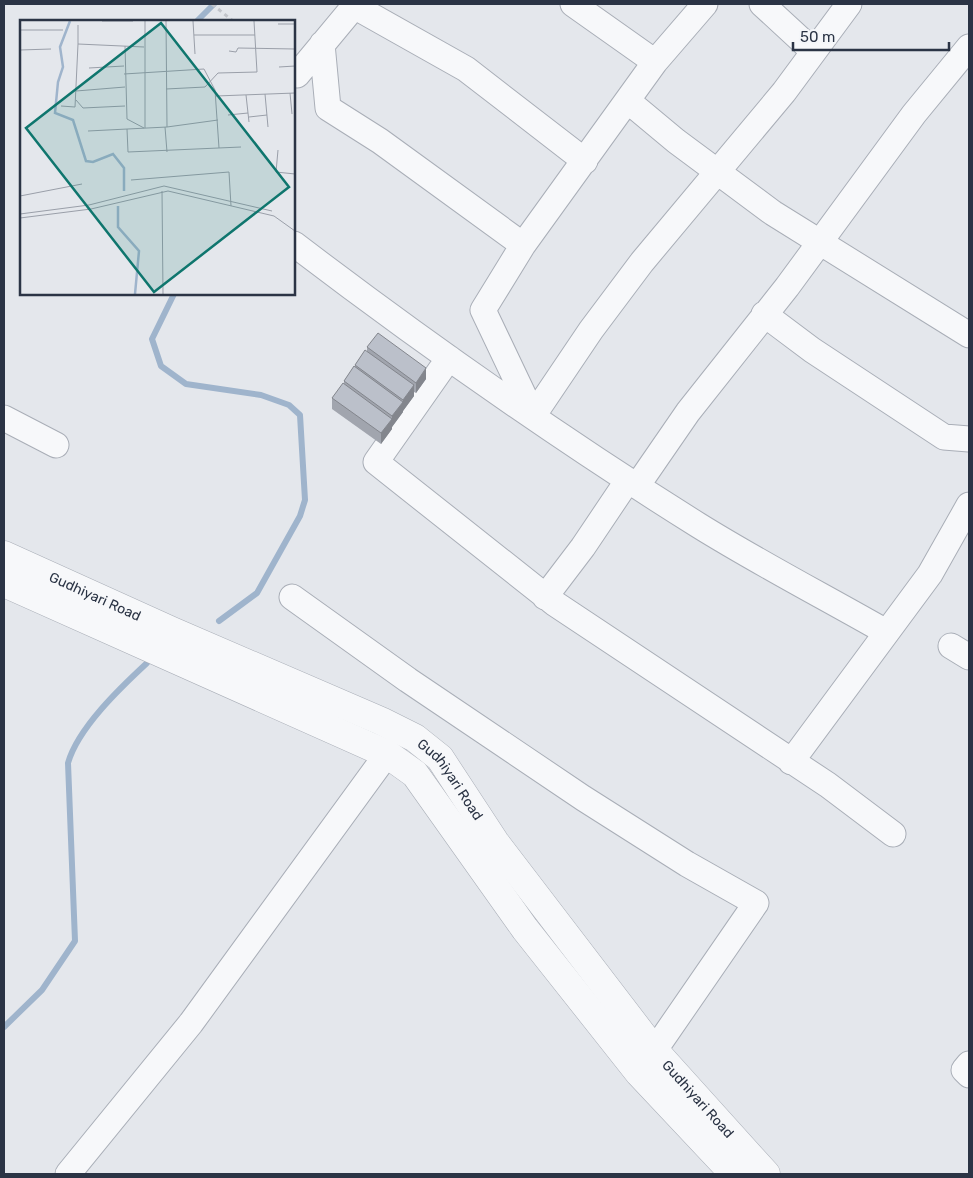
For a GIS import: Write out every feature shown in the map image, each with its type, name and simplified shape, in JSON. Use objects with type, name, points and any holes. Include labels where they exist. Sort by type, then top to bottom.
[{"type":"street","points":[[572,4],[656,62]]},
{"type":"street","points":[[533,416],[483,310],[522,245],[656,62],[705,4]]},
{"type":"street","points":[[762,4],[813,51]]},
{"type":"street","points":[[533,416],[591,330],[642,262],[784,92],[848,4]]},
{"type":"street","points":[[295,73],[297,75],[355,5],[466,69],[585,161]]},
{"type":"street","points":[[322,44],[328,108],[380,141],[522,245]]},
{"type":"street","points":[[546,597],[764,314],[914,114],[969,47]]},
{"type":"street","points":[[628,101],[676,141],[718,170],[773,213],[969,336]]},
{"type":"street","points":[[295,245],[449,358],[633,483],[700,526],[886,632]]},
{"type":"street","points":[[764,314],[812,350],[944,437],[969,439]]},
{"type":"street","points":[[449,358],[376,462],[546,597],[828,785],[893,834]]},
{"type":"street","points":[[4,418],[56,445]]},
{"type":"street","points":[[791,762],[930,574],[966,517]]},
{"type":"street","name":"Gudhiyari Road","points":[[4,555],[164,627],[382,721],[415,738],[440,758],[495,842],[654,1050],[766,1174]]},
{"type":"street","name":"Gudhiyari Road","points":[[4,583],[387,754],[415,774],[525,929],[639,1073],[734,1174]]},
{"type":"street","points":[[292,597],[408,680],[583,798],[687,864],[756,904],[639,1073]]},
{"type":"street","points":[[68,1174],[191,1023],[387,754]]},
{"type":"street","points":[[969,1064],[964,1070],[969,1075]]},
{"type":"path","points":[[212,4],[232,20]]},
{"type":"building","points":[[378,333],[426,368],[416,383],[367,347]]},
{"type":"building","points":[[365,350],[414,385],[403,400],[355,365]]},
{"type":"building","points":[[354,366],[403,402],[392,416],[344,381]]},
{"type":"building","points":[[343,383],[392,419],[381,433],[332,398]]},
{"type":"waterway","points":[[198,20],[214,4]]},
{"type":"waterway","points":[[174,295],[152,339],[161,366],[186,384],[261,395],[289,405],[300,415],[305,500],[300,516],[257,593],[219,621]]},
{"type":"waterway","points":[[4,1027],[42,990],[75,941],[68,763],[73,750],[101,709],[147,663]]}]
